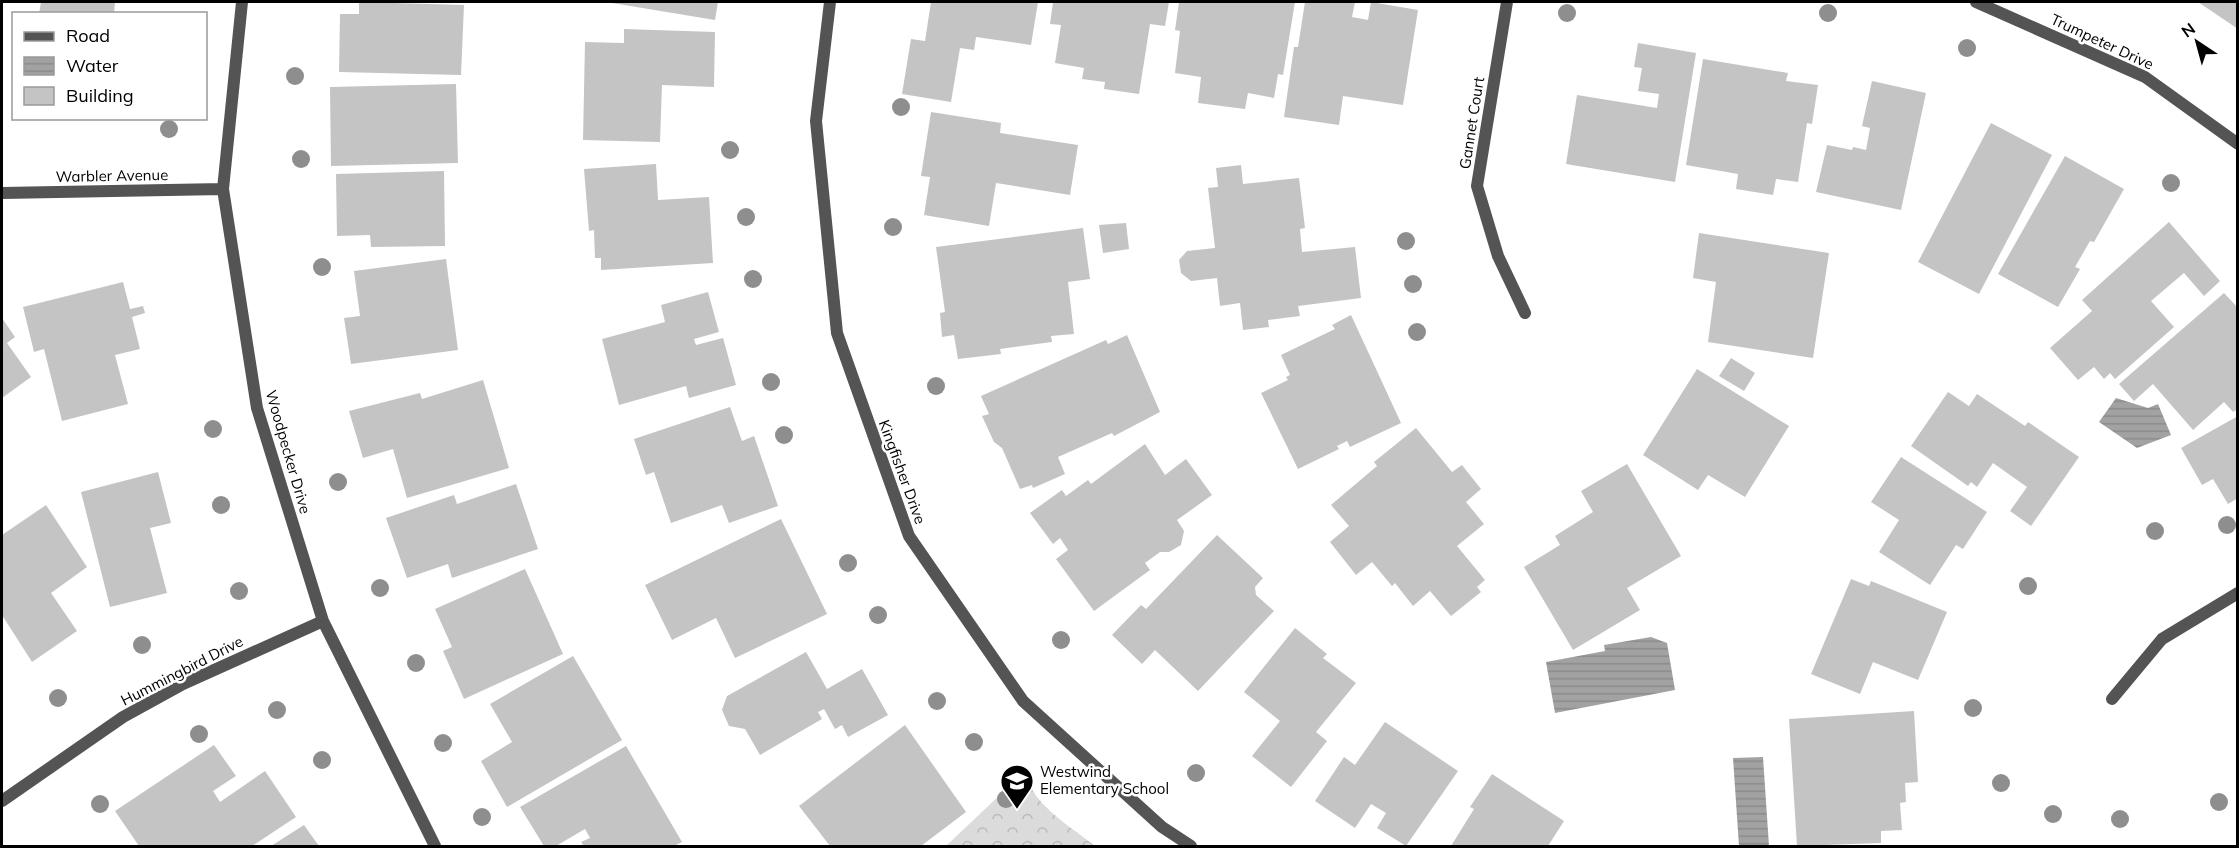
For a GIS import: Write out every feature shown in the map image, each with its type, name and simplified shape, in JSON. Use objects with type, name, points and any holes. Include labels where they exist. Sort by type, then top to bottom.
[{"type":"street","name":"Woodpecker Drive","points":[[242,2],[223,189],[257,408],[323,621],[435,846]]},
{"type":"street","name":"Kingfisher Drive","points":[[830,2],[816,121],[837,333],[909,536],[1023,701],[1162,827],[1191,846]]},
{"type":"street","name":"Gannet Court","points":[[1507,2],[1477,186],[1498,256],[1525,314]]},
{"type":"street","name":"Trumpeter Drive","points":[[1976,2],[1990,4],[2145,77],[2238,144]]},
{"type":"street","name":"Warbler Avenue","points":[[2,193],[223,189]]},
{"type":"street","points":[[2112,699],[2162,639],[2238,593]]},
{"type":"street","name":"Hummingbird Drive","points":[[2,801],[143,706],[183,684],[323,621]]},
{"type":"green space","name":"Westwind Elementary School","points":[[1023,773],[1043,804],[1095,846],[946,846]]},
{"type":"water","points":[[2116,398],[2148,408],[2158,404],[2171,435],[2137,448],[2099,422]]},
{"type":"water","points":[[1651,637],[1667,643],[1675,690],[1555,713],[1546,662],[1605,651],[1604,645]]},
{"type":"water","points":[[1763,757],[1769,846],[1739,846],[1733,758]]},
{"type":"building","points":[[41,2],[115,2],[114,12],[39,12]]},
{"type":"building","points":[[359,2],[464,5],[461,75],[339,72],[340,14],[359,14]]},
{"type":"building","points":[[606,2],[718,2],[715,20]]},
{"type":"building","points":[[931,2],[1038,2],[1031,45],[976,37],[974,50],[960,48],[951,102],[902,94],[911,39],[925,41]]},
{"type":"building","points":[[1053,2],[1169,2],[1165,26],[1150,24],[1139,94],[1104,89],[1105,82],[1082,79],[1084,68],[1055,63],[1061,25],[1050,24]]},
{"type":"building","points":[[1179,2],[1295,2],[1283,75],[1278,74],[1274,98],[1248,93],[1245,109],[1198,103],[1201,77],[1175,73],[1180,31],[1175,30]]},
{"type":"building","points":[[1305,2],[1355,2],[1352,17],[1368,20],[1371,2],[1418,10],[1403,105],[1343,96],[1339,125],[1284,117],[1294,47],[1298,47]]},
{"type":"building","points":[[2198,2],[2238,2],[2238,29]]},
{"type":"building","points":[[624,29],[715,32],[714,87],[662,85],[660,142],[583,140],[585,42],[624,43]]},
{"type":"building","points":[[1638,43],[1696,53],[1675,182],[1566,164],[1577,95],[1657,108],[1659,94],[1638,91],[1642,68],[1634,67]]},
{"type":"building","points":[[1703,59],[1788,73],[1786,81],[1818,85],[1812,124],[1807,123],[1798,182],[1776,179],[1773,195],[1736,189],[1738,174],[1686,165]]},
{"type":"building","points":[[1872,81],[1926,93],[1901,210],[1816,192],[1827,145],[1866,150],[1870,128],[1862,126]]},
{"type":"building","points":[[456,84],[458,163],[331,166],[330,87]]},
{"type":"building","points":[[931,112],[1001,123],[1000,133],[1078,145],[1070,195],[996,183],[989,226],[924,215],[930,177],[921,176]]},
{"type":"building","points":[[1991,123],[2052,155],[1979,294],[1918,262]]},
{"type":"building","points":[[2065,156],[2124,189],[2094,242],[2090,241],[2075,267],[2080,269],[2058,307],[1998,274]]},
{"type":"building","points":[[656,164],[658,200],[709,197],[713,263],[601,270],[601,258],[595,258],[594,230],[589,231],[584,169]]},
{"type":"building","points":[[1241,165],[1243,184],[1299,178],[1305,228],[1300,229],[1302,252],[1355,247],[1361,298],[1298,306],[1300,316],[1268,320],[1269,327],[1243,330],[1240,303],[1220,306],[1217,278],[1191,281],[1181,273],[1179,260],[1187,251],[1215,248],[1208,188],[1218,187],[1216,168]]},
{"type":"building","points":[[444,171],[445,246],[371,247],[370,235],[337,236],[336,174]]},
{"type":"building","points":[[2169,222],[2220,281],[2204,296],[2184,273],[2151,301],[2174,327],[2115,379],[2110,373],[2104,379],[2094,367],[2078,380],[2050,348],[2092,311],[2082,300]]},
{"type":"building","points":[[1126,223],[1129,249],[1103,253],[1099,225]]},
{"type":"building","points":[[1083,228],[1090,279],[1068,282],[1074,334],[1051,336],[1052,342],[1000,349],[1001,354],[958,359],[954,335],[942,337],[940,313],[945,312],[936,247]]},
{"type":"building","points":[[1699,233],[1829,253],[1813,358],[1708,342],[1716,282],[1693,278]]},
{"type":"building","points":[[446,259],[458,350],[351,364],[344,318],[360,316],[354,271]]},
{"type":"building","points":[[123,282],[130,309],[143,306],[145,313],[132,317],[140,349],[115,355],[128,404],[62,421],[44,349],[34,352],[23,307]]},
{"type":"building","points":[[708,292],[719,332],[694,339],[696,345],[723,338],[736,385],[689,398],[686,386],[619,405],[602,339],[665,322],[661,305]]},
{"type":"building","points":[[2224,293],[2238,308],[2238,409],[2233,412],[2224,402],[2193,430],[2153,384],[2134,401],[2119,384]]},
{"type":"building","points":[[1351,315],[1401,423],[1350,447],[1347,441],[1337,446],[1339,449],[1298,469],[1261,393],[1288,380],[1286,377],[1290,375],[1281,355],[1335,329],[1332,325]]},
{"type":"building","points":[[2,318],[15,337],[7,343],[31,377],[2,398]]},
{"type":"building","points":[[1127,335],[1160,412],[1114,436],[1112,433],[1058,457],[1065,474],[1033,488],[1032,485],[1020,489],[1002,448],[994,442],[982,416],[989,414],[981,396],[1106,340],[1108,344]]},
{"type":"building","points":[[1731,358],[1755,373],[1744,391],[1719,376]]},
{"type":"building","points":[[1697,369],[1789,426],[1745,497],[1708,475],[1698,490],[1643,455]]},
{"type":"building","points":[[483,380],[509,468],[407,498],[393,449],[363,458],[349,411],[420,393],[422,399]]},
{"type":"building","points":[[1948,392],[1969,406],[1977,394],[2025,426],[2028,422],[2079,457],[2031,526],[2010,511],[2027,487],[1993,463],[1977,487],[1971,482],[1968,486],[1911,446]]},
{"type":"building","points":[[730,407],[742,441],[754,436],[778,506],[729,523],[722,505],[671,523],[654,472],[646,475],[634,439]]},
{"type":"building","points":[[2238,416],[2238,498],[2228,504],[2213,479],[2202,485],[2181,448]]},
{"type":"building","points":[[1416,428],[1452,472],[1462,465],[1481,489],[1466,502],[1484,524],[1457,546],[1485,580],[1477,587],[1481,592],[1451,616],[1430,591],[1413,606],[1395,583],[1392,586],[1372,562],[1356,575],[1330,542],[1349,526],[1331,505],[1377,466],[1374,462]]},
{"type":"building","points":[[1145,444],[1165,475],[1186,459],[1212,495],[1177,520],[1184,531],[1181,545],[1169,552],[1160,552],[1145,563],[1150,570],[1094,611],[1056,559],[1068,550],[1060,538],[1053,544],[1030,513],[1062,490],[1066,496],[1088,480],[1091,484]]},
{"type":"building","points":[[1901,457],[1987,512],[1963,549],[1956,545],[1930,585],[1879,552],[1899,520],[1871,502]]},
{"type":"building","points":[[1627,464],[1681,556],[1627,588],[1640,610],[1573,650],[1524,567],[1560,545],[1555,536],[1593,512],[1581,491]]},
{"type":"building","points":[[158,472],[171,523],[150,528],[167,593],[110,607],[81,492]]},
{"type":"building","points":[[516,484],[538,549],[452,578],[448,564],[407,578],[386,518],[454,495],[457,504]]},
{"type":"building","points":[[46,505],[87,567],[51,593],[77,631],[32,662],[2,615],[2,535]]},
{"type":"building","points":[[781,519],[827,614],[735,658],[716,618],[672,640],[645,585]]},
{"type":"building","points":[[1217,535],[1263,578],[1255,587],[1256,595],[1274,611],[1198,691],[1155,650],[1142,664],[1112,635],[1141,605],[1146,609]]},
{"type":"building","points":[[525,569],[563,654],[464,699],[443,651],[452,647],[435,609]]},
{"type":"building","points":[[1851,579],[1869,586],[1871,581],[1947,612],[1918,680],[1873,662],[1860,694],[1811,674]]},
{"type":"building","points":[[1295,628],[1327,654],[1323,658],[1356,683],[1316,732],[1327,741],[1291,787],[1252,756],[1280,721],[1244,692]]},
{"type":"building","points":[[806,652],[827,689],[862,669],[888,715],[848,737],[842,725],[835,729],[824,709],[818,712],[822,719],[760,755],[745,729],[729,726],[722,710],[727,696]]},
{"type":"building","points":[[573,656],[622,740],[507,807],[481,761],[512,742],[490,704]]},
{"type":"building","points":[[1914,711],[1918,782],[1905,783],[1906,802],[1900,803],[1902,830],[1881,831],[1881,843],[1797,846],[1789,719]]},
{"type":"building","points":[[1385,722],[1458,771],[1406,846],[1377,828],[1386,813],[1371,804],[1355,828],[1315,801],[1344,757],[1355,765]]},
{"type":"building","points":[[905,725],[966,812],[921,846],[830,846],[799,806]]},
{"type":"building","points":[[214,745],[236,776],[213,791],[220,802],[265,771],[296,817],[252,846],[139,846],[115,811]]},
{"type":"building","points":[[626,746],[682,842],[674,846],[584,846],[581,842],[590,838],[585,829],[556,846],[544,846],[520,807]]},
{"type":"building","points":[[1492,774],[1564,821],[1548,846],[1451,846],[1474,809],[1470,807]]},
{"type":"building","points":[[304,825],[319,846],[271,846]]},
{"type":"place","name":"Westwind Elementary School","points":[[1017,810]]}]
